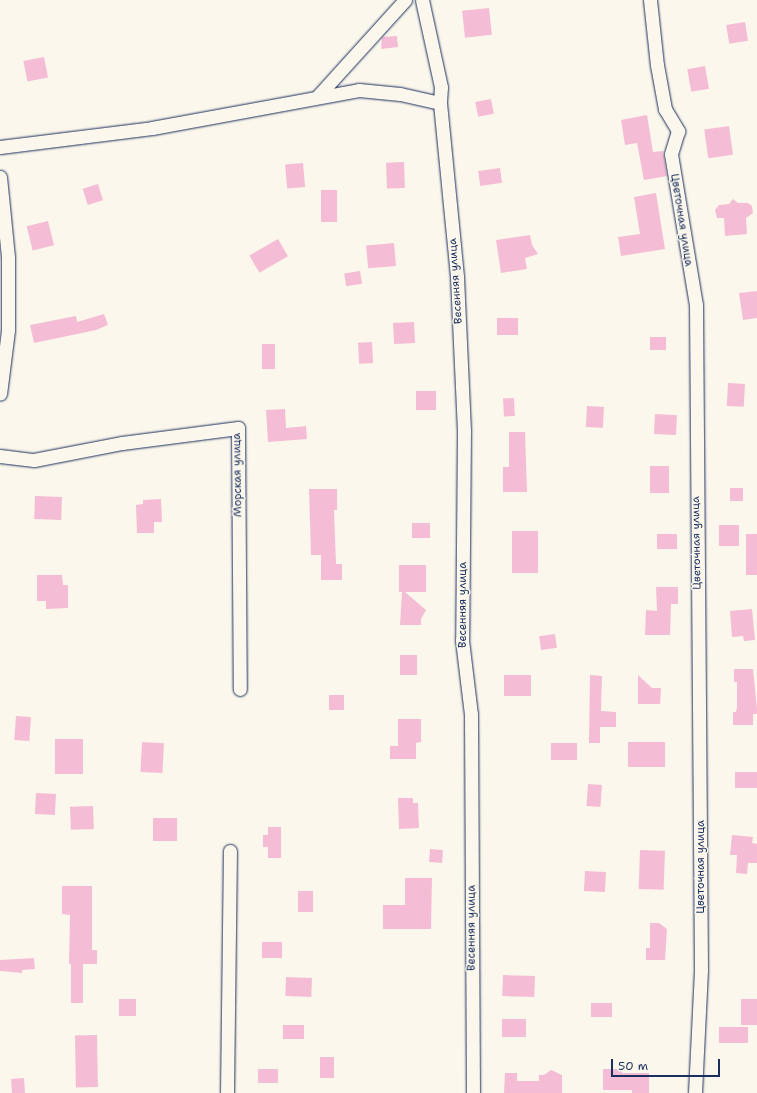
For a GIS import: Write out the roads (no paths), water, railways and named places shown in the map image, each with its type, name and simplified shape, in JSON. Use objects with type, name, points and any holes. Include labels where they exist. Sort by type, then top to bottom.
[{"type":"street","points":[[317,97],[405,0]]},
{"type":"street","name":"Весенняя улица","points":[[422,0],[441,87],[440,103],[443,141],[457,277],[464,431],[462,640],[471,714],[473,1093]]},
{"type":"street","name":"Цветочная улица","points":[[650,0],[657,65],[665,109],[678,131],[671,154],[696,304],[701,970],[695,1093]]},
{"type":"street","points":[[0,147],[152,128],[359,90],[400,94],[440,103]]},
{"type":"street","points":[[0,177],[8,257],[8,330],[0,394]]},
{"type":"street","name":"Морская улица","points":[[0,456],[34,460],[122,443],[238,428],[240,689]]},
{"type":"street","points":[[227,1093],[230,851]]}]
